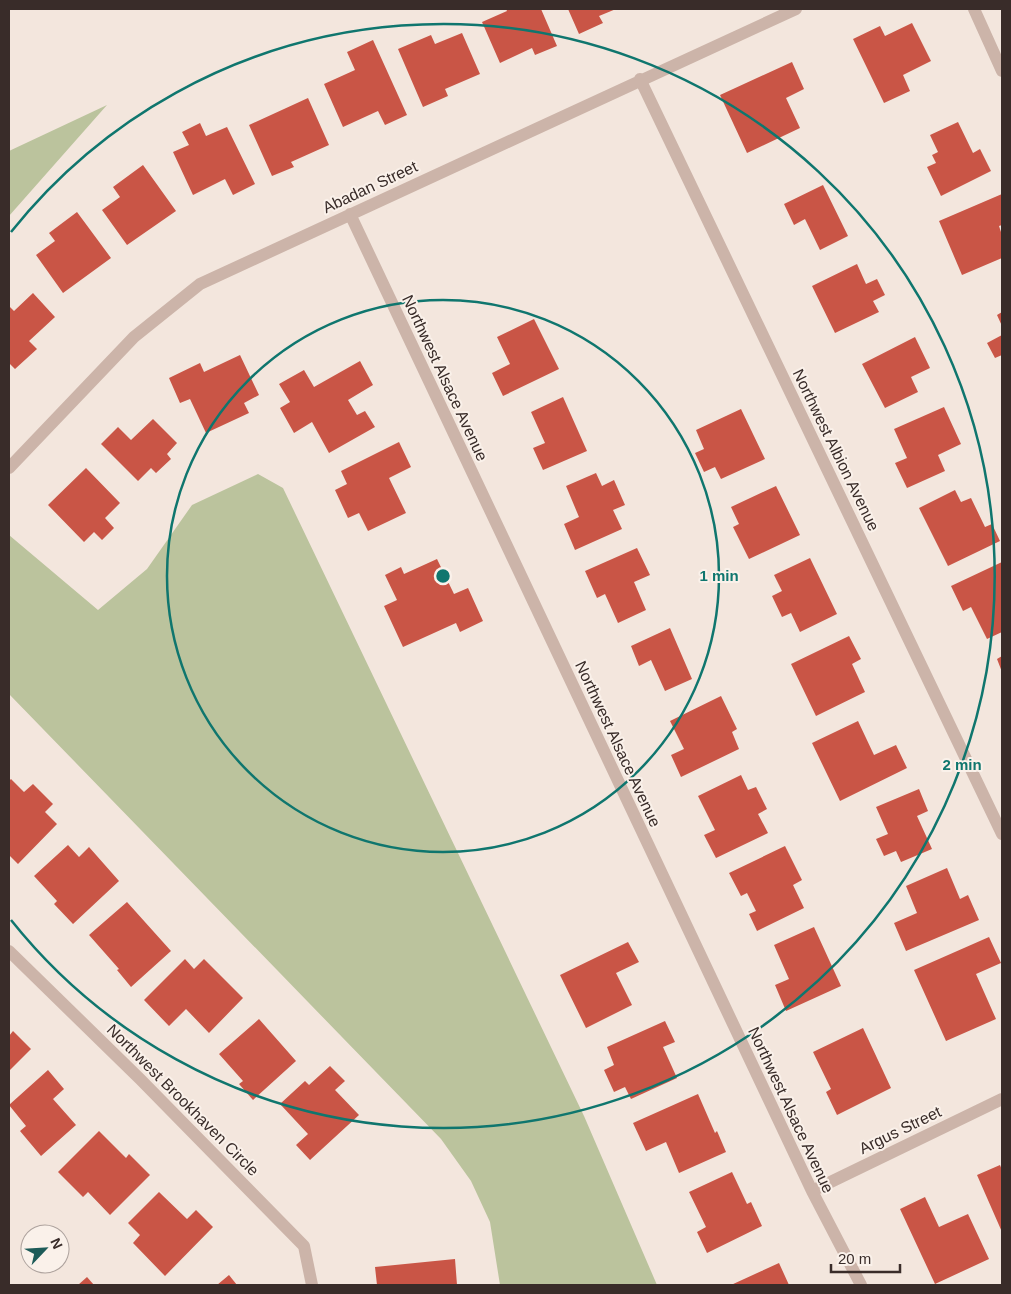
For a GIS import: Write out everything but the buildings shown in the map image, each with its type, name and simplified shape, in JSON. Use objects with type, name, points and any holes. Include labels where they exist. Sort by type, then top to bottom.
[{"type":"street","name":"Abadan Street","points":[[9,468],[134,337],[200,284],[640,79],[796,9]]},
{"type":"street","points":[[974,9],[1002,70]]},
{"type":"street","name":"Northwest Albion Avenue","points":[[640,79],[1002,834]]},
{"type":"street","name":"Northwest Alsace Avenue","points":[[350,214],[812,1192],[861,1285]]},
{"type":"street","name":"Northwest Brookhaven Circle","points":[[9,951],[140,1079],[304,1246],[312,1285]]},
{"type":"street","name":"Argus Street","points":[[812,1192],[1002,1099]]},
{"type":"green space","points":[[107,105],[9,216],[9,151]]},
{"type":"green space","points":[[258,474],[283,488],[584,1116],[657,1285],[500,1285],[490,1222],[471,1181],[441,1139],[9,694],[9,535],[98,610],[147,569],[192,505]]}]
